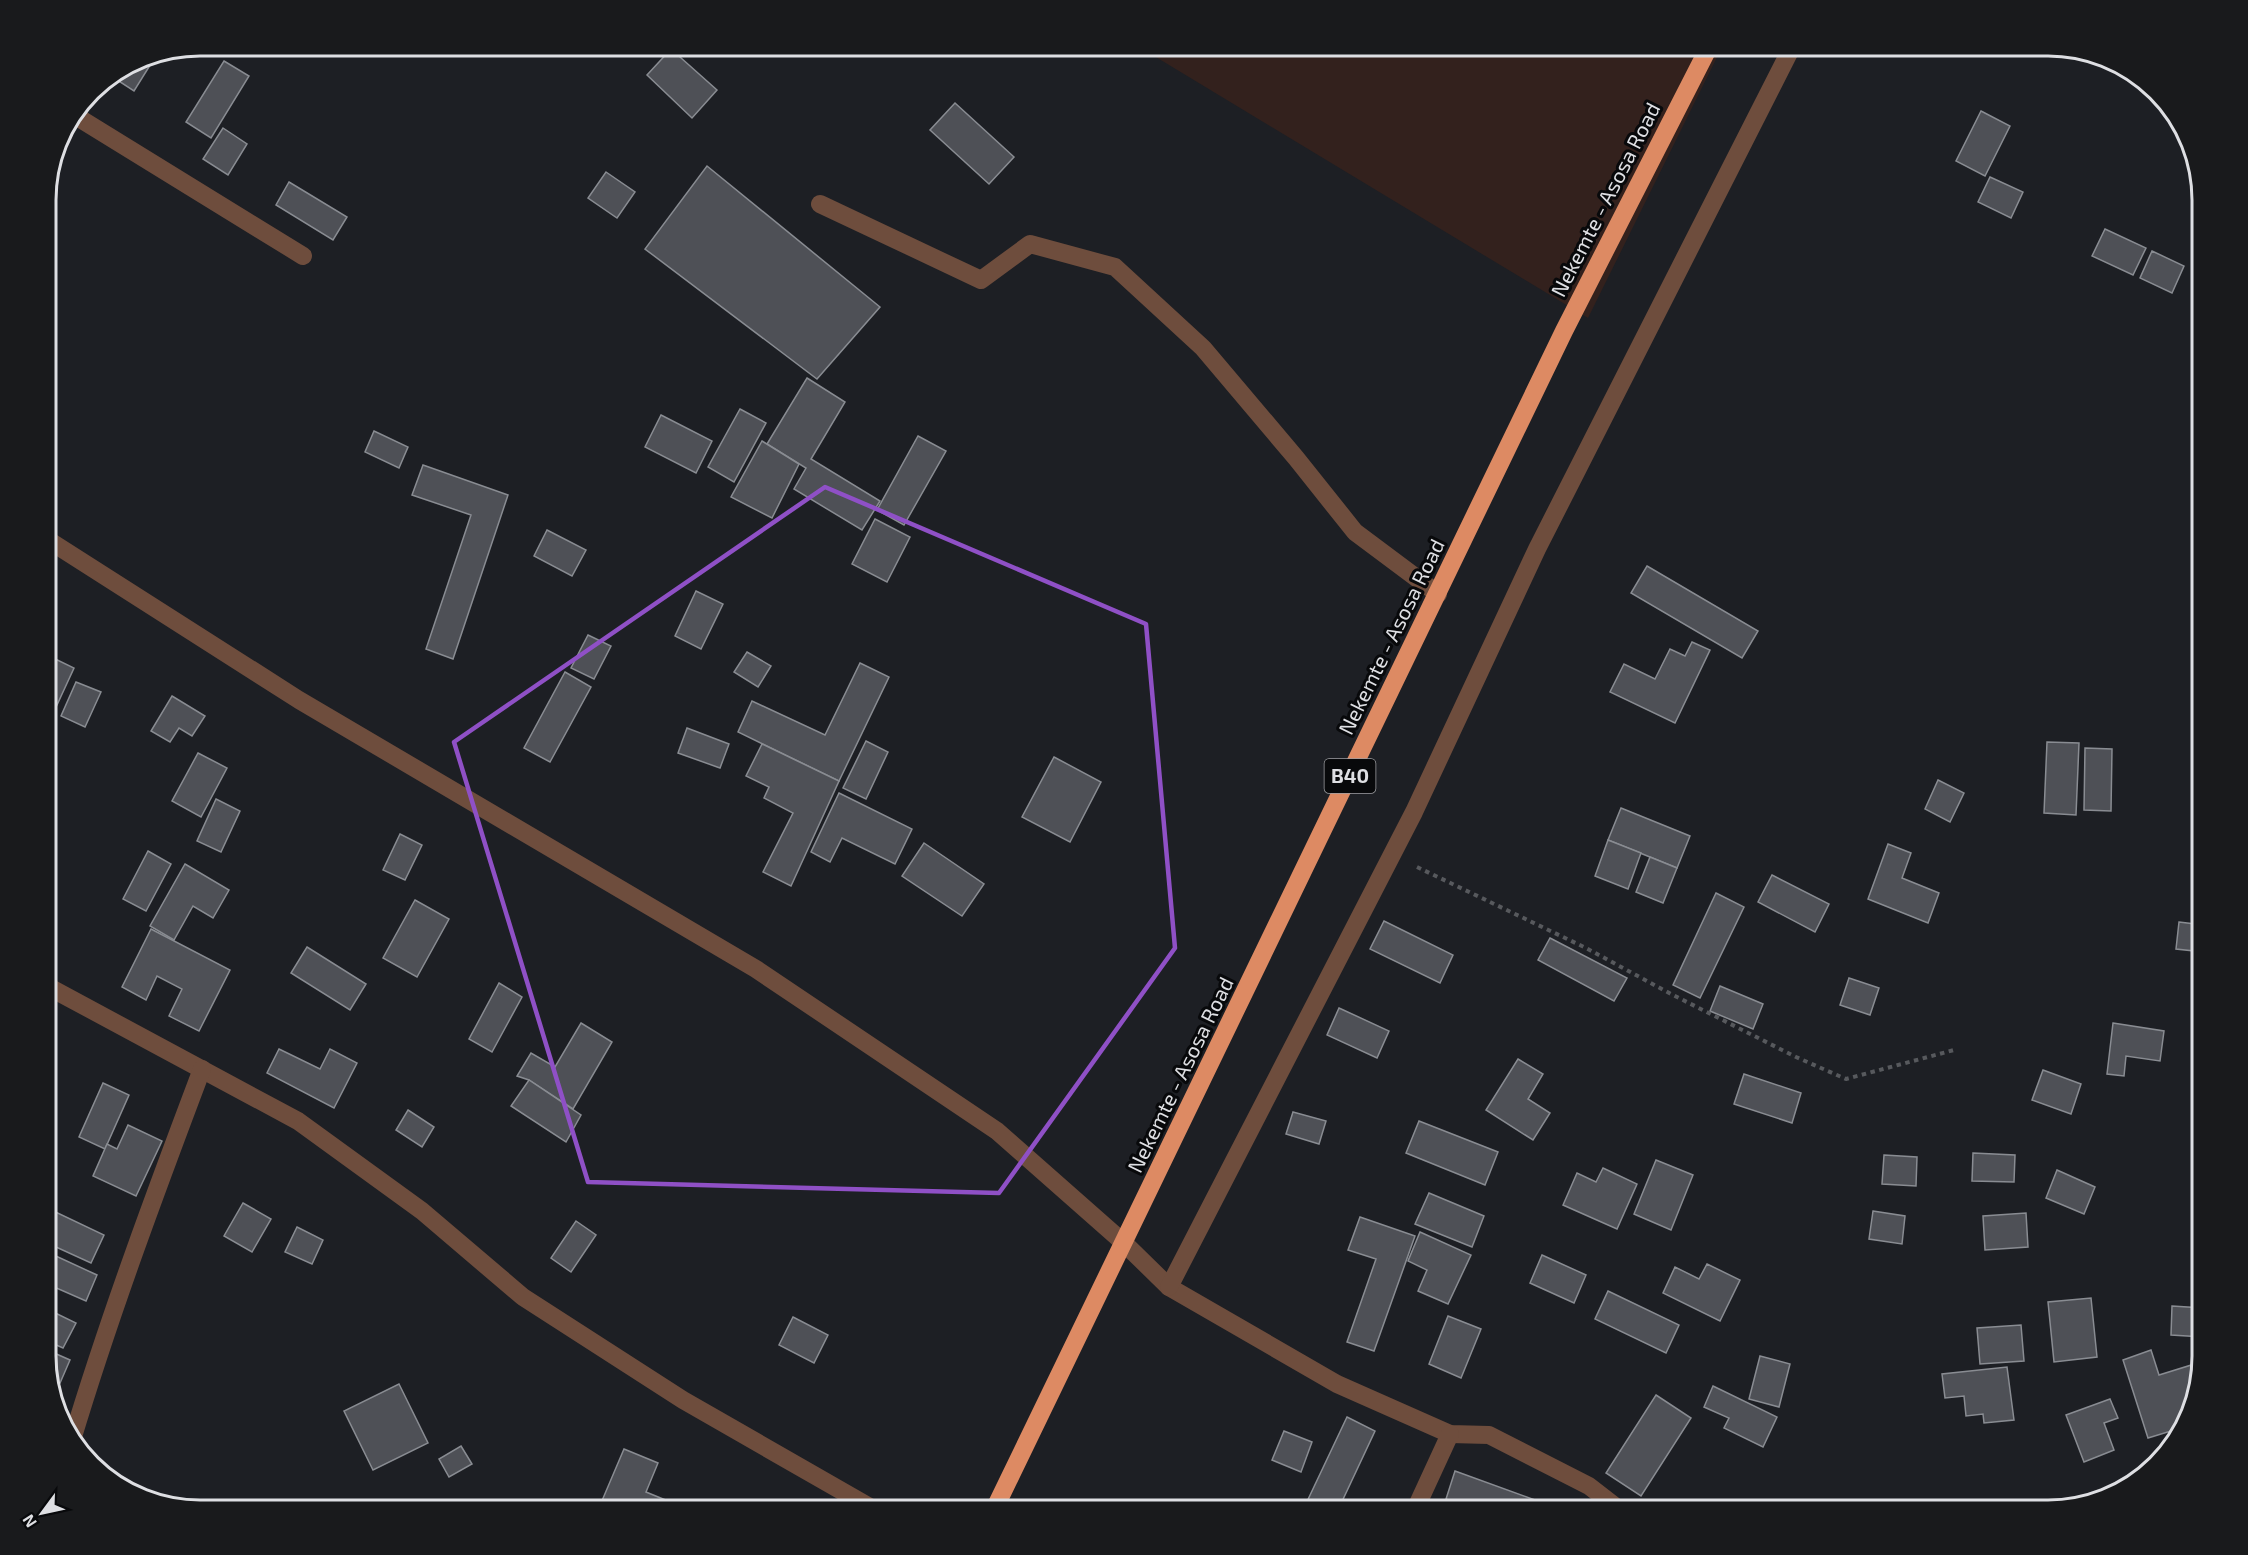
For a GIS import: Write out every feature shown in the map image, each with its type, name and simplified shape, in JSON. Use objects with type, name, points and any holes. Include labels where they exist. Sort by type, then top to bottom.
[{"type":"highway","name":"Nekemte - Asosa Road","points":[[999,1500],[1564,330],[1704,56]]},
{"type":"street","points":[[1169,1287],[1414,812],[1537,549],[1787,56]]},
{"type":"street","points":[[81,119],[303,256]]},
{"type":"street","points":[[820,204],[981,280],[1030,244],[1115,267],[1203,348],[1355,532],[1438,594]]},
{"type":"street","points":[[56,545],[299,700],[756,969],[997,1131],[1124,1243],[1169,1287],[1338,1383],[1450,1434],[1489,1435],[1589,1486],[1607,1500]]},
{"type":"street","points":[[56,990],[298,1121],[422,1211],[523,1297],[683,1400],[858,1500]]},
{"type":"street","points":[[76,1428],[128,1272],[202,1069]]},
{"type":"street","points":[[1420,1500],[1450,1434]]},
{"type":"path","points":[[1392,855],[1586,948],[1671,994],[1846,1079],[1954,1050]]},
{"type":"highlighted area","points":[[825,487],[1146,624],[1175,948],[999,1193],[588,1182],[454,742]]},
{"type":"shaded area","points":[[1154,56],[1718,56],[1588,318]]},
{"type":"building","points":[[665,56],[679,56],[717,90],[692,118],[647,75]]},
{"type":"building","points":[[224,61],[249,76],[211,138],[186,122]]},
{"type":"building","points":[[151,64],[134,91],[119,81]]},
{"type":"building","points":[[955,103],[1014,157],[989,184],[930,130]]},
{"type":"building","points":[[1981,111],[2010,126],[1985,176],[1956,161]]},
{"type":"building","points":[[223,128],[247,144],[228,175],[203,159]]},
{"type":"building","points":[[707,166],[880,307],[817,379],[645,249]]},
{"type":"building","points":[[606,172],[635,192],[617,218],[588,198]]},
{"type":"building","points":[[1990,177],[2023,192],[2011,218],[1978,202]]},
{"type":"building","points":[[289,182],[347,217],[333,240],[276,205]]},
{"type":"building","points":[[2105,229],[2146,248],[2133,275],[2092,256]]},
{"type":"building","points":[[2152,251],[2184,266],[2172,293],[2140,278]]},
{"type":"building","points":[[807,378],[845,402],[811,459],[880,501],[862,530],[794,489],[806,468],[767,444]]},
{"type":"building","points":[[740,409],[766,423],[734,482],[708,467]]},
{"type":"building","points":[[661,415],[712,441],[696,473],[645,447]]},
{"type":"building","points":[[374,431],[408,447],[399,468],[365,452]]},
{"type":"building","points":[[918,436],[946,451],[904,525],[877,510]]},
{"type":"building","points":[[762,441],[799,464],[772,518],[731,497]]},
{"type":"building","points":[[423,465],[508,495],[453,659],[426,649],[471,515],[412,495]]},
{"type":"building","points":[[875,519],[910,537],[887,582],[852,564]]},
{"type":"building","points":[[547,530],[586,550],[572,576],[534,556]]},
{"type":"building","points":[[1647,566],[1758,631],[1742,658],[1631,593]]},
{"type":"building","points":[[696,591],[723,604],[701,649],[675,636]]},
{"type":"building","points":[[588,635],[611,646],[594,679],[571,668]]},
{"type":"building","points":[[1692,642],[1710,650],[1675,723],[1610,692],[1624,664],[1655,679],[1670,649],[1685,656]]},
{"type":"building","points":[[747,652],[771,666],[758,687],[734,672]]},
{"type":"building","points":[[56,659],[74,668],[56,707]]},
{"type":"building","points":[[860,663],[889,677],[839,781],[738,732],[752,701],[825,735]]},
{"type":"building","points":[[565,672],[591,687],[550,762],[524,748]]},
{"type":"building","points":[[76,682],[101,692],[85,727],[61,716]]},
{"type":"building","points":[[172,696],[205,716],[192,736],[179,728],[170,742],[151,731]]},
{"type":"building","points":[[687,728],[729,744],[720,768],[678,753]]},
{"type":"building","points":[[866,741],[888,752],[866,799],[843,788]]},
{"type":"building","points":[[2047,742],[2079,743],[2076,815],[2044,813]]},
{"type":"building","points":[[762,744],[839,781],[791,886],[763,872],[793,813],[764,798],[769,787],[746,776]]},
{"type":"building","points":[[2085,748],[2112,749],[2111,811],[2084,810]]},
{"type":"building","points":[[198,753],[227,768],[201,817],[172,801]]},
{"type":"building","points":[[1054,757],[1101,782],[1070,842],[1022,817]]},
{"type":"building","points":[[1938,780],[1964,793],[1950,822],[1925,809]]},
{"type":"building","points":[[839,793],[912,829],[895,864],[842,838],[830,862],[811,852]]},
{"type":"building","points":[[216,799],[240,811],[221,852],[197,841]]},
{"type":"building","points":[[1621,808],[1690,836],[1677,868],[1608,840]]},
{"type":"building","points":[[400,834],[422,845],[405,880],[383,870]]},
{"type":"building","points":[[1608,840],[1641,853],[1628,889],[1595,876]]},
{"type":"building","points":[[924,843],[984,884],[962,916],[902,876]]},
{"type":"building","points":[[1888,844],[1911,853],[1902,878],[1939,893],[1928,923],[1868,899]]},
{"type":"building","points":[[148,851],[171,864],[146,911],[123,899]]},
{"type":"building","points":[[1650,857],[1677,868],[1663,903],[1636,892]]},
{"type":"building","points":[[185,864],[229,890],[213,918],[193,906],[174,940],[150,926]]},
{"type":"building","points":[[1772,875],[1829,904],[1815,932],[1758,902]]},
{"type":"building","points":[[1716,893],[1744,907],[1700,998],[1673,985]]},
{"type":"building","points":[[415,900],[449,919],[417,977],[383,958]]},
{"type":"building","points":[[1384,921],[1453,955],[1440,983],[1370,949]]},
{"type":"building","points":[[2179,922],[2192,924],[2192,951],[2176,949]]},
{"type":"building","points":[[151,929],[230,970],[199,1031],[169,1016],[182,989],[157,976],[146,1000],[122,987]]},
{"type":"building","points":[[1550,938],[1627,978],[1614,1001],[1538,960]]},
{"type":"building","points":[[307,947],[366,984],[350,1010],[291,973]]},
{"type":"building","points":[[1849,978],[1879,988],[1870,1015],[1840,1005]]},
{"type":"building","points":[[499,983],[522,997],[492,1052],[469,1039]]},
{"type":"building","points":[[1720,986],[1763,1004],[1753,1029],[1710,1011]]},
{"type":"building","points":[[1339,1008],[1389,1031],[1377,1058],[1327,1035]]},
{"type":"building","points":[[581,1023],[612,1042],[573,1109],[529,1080],[517,1076],[531,1053],[555,1067]]},
{"type":"building","points":[[2113,1023],[2164,1031],[2160,1061],[2126,1056],[2124,1076],[2107,1074]]},
{"type":"building","points":[[279,1049],[320,1069],[330,1049],[357,1063],[334,1108],[267,1073]]},
{"type":"building","points":[[1518,1059],[1543,1074],[1528,1099],[1550,1113],[1533,1140],[1486,1110]]},
{"type":"building","points":[[2043,1070],[2081,1084],[2071,1114],[2032,1100]]},
{"type":"building","points":[[1744,1074],[1801,1093],[1792,1123],[1734,1104]]},
{"type":"building","points":[[529,1080],[581,1115],[566,1142],[511,1106]]},
{"type":"building","points":[[103,1083],[129,1095],[105,1149],[79,1137]]},
{"type":"building","points":[[408,1110],[434,1127],[422,1147],[396,1130]]},
{"type":"building","points":[[1293,1112],[1326,1121],[1319,1144],[1286,1134]]},
{"type":"building","points":[[1419,1121],[1498,1152],[1485,1185],[1406,1153]]},
{"type":"building","points":[[128,1125],[162,1141],[136,1196],[93,1176],[107,1144],[117,1149]]},
{"type":"building","points":[[1973,1153],[2015,1155],[2014,1182],[1972,1181]]},
{"type":"building","points":[[1884,1155],[1917,1157],[1916,1186],[1882,1184]]},
{"type":"building","points":[[1656,1160],[1693,1175],[1671,1230],[1634,1214]]},
{"type":"building","points":[[1603,1168],[1637,1184],[1617,1229],[1563,1205],[1577,1173],[1596,1182]]},
{"type":"building","points":[[2057,1170],[2095,1187],[2084,1214],[2046,1198]]},
{"type":"building","points":[[1429,1193],[1484,1216],[1472,1247],[1415,1224]]},
{"type":"building","points":[[243,1203],[271,1219],[252,1252],[224,1236]]},
{"type":"building","points":[[1873,1211],[1905,1216],[1902,1244],[1869,1239]]},
{"type":"building","points":[[56,1212],[104,1235],[91,1263],[56,1247]]},
{"type":"building","points":[[2026,1213],[2028,1247],[1985,1250],[1983,1216]]},
{"type":"building","points":[[1360,1217],[1415,1236],[1374,1351],[1347,1342],[1376,1259],[1348,1250]]},
{"type":"building","points":[[576,1221],[596,1235],[571,1272],[551,1258]]},
{"type":"building","points":[[297,1227],[323,1240],[312,1264],[285,1252]]},
{"type":"building","points":[[1420,1232],[1471,1255],[1448,1304],[1418,1291],[1427,1270],[1408,1261]]},
{"type":"building","points":[[1542,1255],[1586,1275],[1574,1303],[1530,1283]]},
{"type":"building","points":[[56,1256],[97,1275],[86,1301],[56,1288]]},
{"type":"building","points":[[1707,1264],[1740,1280],[1720,1321],[1663,1293],[1675,1267],[1699,1279]]},
{"type":"building","points":[[1608,1291],[1679,1325],[1666,1353],[1595,1319]]},
{"type":"building","points":[[2091,1298],[2097,1357],[2054,1362],[2048,1302]]},
{"type":"building","points":[[2172,1306],[2192,1307],[2192,1336],[2171,1335]]},
{"type":"building","points":[[56,1313],[76,1323],[63,1348],[56,1345]]},
{"type":"building","points":[[1448,1316],[1481,1329],[1461,1378],[1429,1364]]},
{"type":"building","points":[[793,1317],[828,1335],[814,1363],[779,1345]]},
{"type":"building","points":[[2021,1325],[2024,1361],[1980,1364],[1977,1328]]},
{"type":"building","points":[[2151,1350],[2159,1375],[2191,1365],[2185,1402],[2170,1431],[2148,1438],[2123,1360]]},
{"type":"building","points":[[56,1354],[70,1360],[60,1383],[57,1374]]},
{"type":"building","points":[[1760,1356],[1790,1364],[1779,1407],[1749,1399]]},
{"type":"building","points":[[2007,1367],[2014,1420],[1984,1423],[1983,1414],[1966,1416],[1964,1396],[1945,1398],[1942,1374]]},
{"type":"building","points":[[399,1384],[428,1443],[373,1470],[344,1411]]},
{"type":"building","points":[[1713,1386],[1777,1417],[1763,1447],[1724,1428],[1729,1418],[1704,1407]]},
{"type":"building","points":[[1656,1395],[1691,1418],[1641,1496],[1606,1473]]},
{"type":"building","points":[[2110,1399],[2118,1418],[2104,1423],[2114,1450],[2084,1462],[2066,1415]]},
{"type":"building","points":[[1347,1417],[1375,1431],[1343,1500],[1308,1500]]},
{"type":"building","points":[[1284,1431],[1312,1442],[1301,1472],[1272,1460]]},
{"type":"building","points":[[461,1446],[472,1464],[449,1477],[439,1459]]},
{"type":"building","points":[[624,1449],[658,1463],[646,1492],[666,1500],[602,1500]]},
{"type":"building","points":[[1455,1471],[1535,1500],[1449,1500],[1446,1499]]}]
